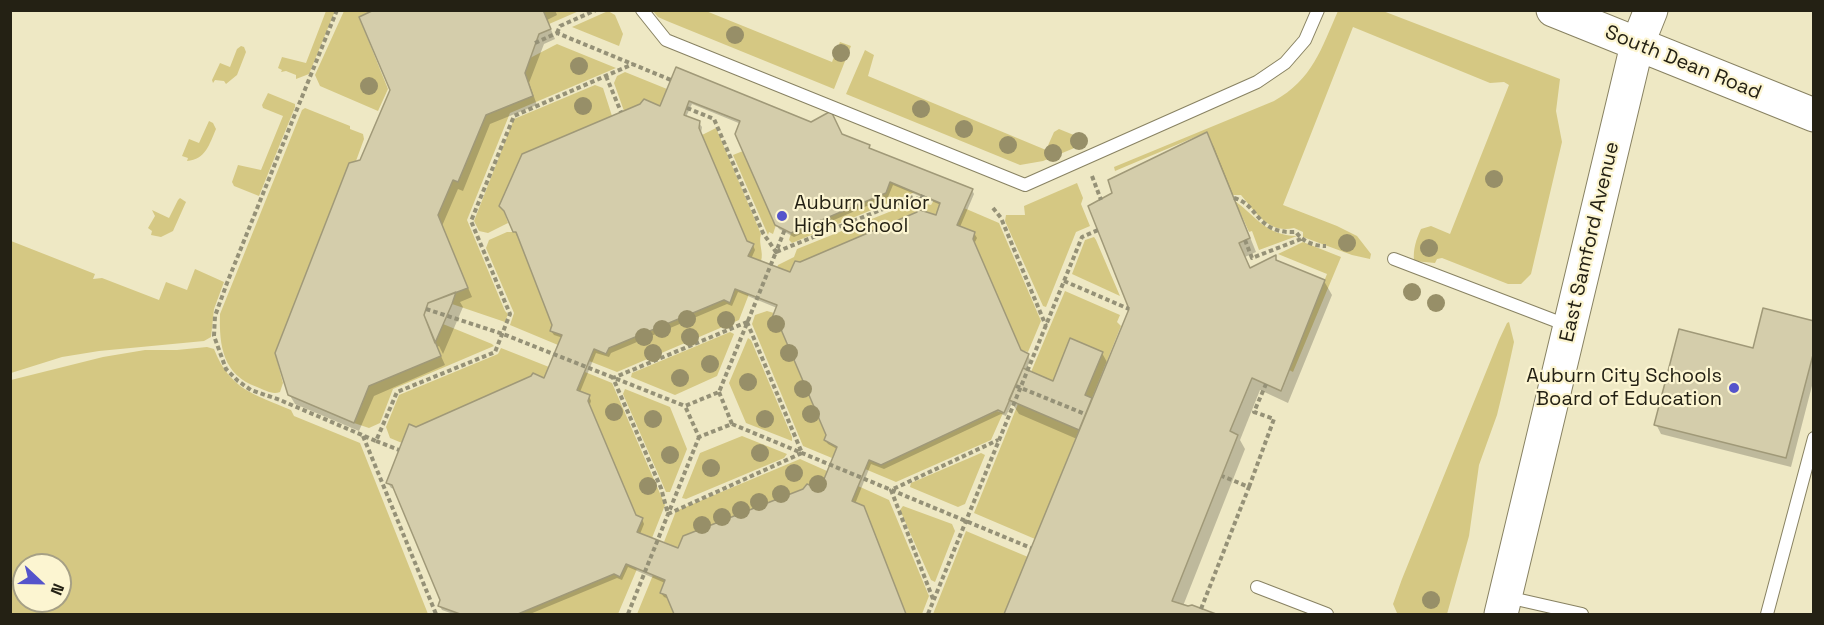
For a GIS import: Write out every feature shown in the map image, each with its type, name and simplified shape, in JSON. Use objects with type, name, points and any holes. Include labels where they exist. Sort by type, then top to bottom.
[{"type":"street","name":"South Dean Road","points":[[1553,10],[1814,115]]},
{"type":"street","name":"East Samford Avenue","points":[[1504,606],[1637,45],[1651,10]]},
{"type":"lane","points":[[642,10],[666,40],[1025,185],[1257,82],[1285,63],[1305,40],[1318,10]]},
{"type":"lane","points":[[1394,259],[1570,327]]},
{"type":"lane","points":[[1767,615],[1814,438]]},
{"type":"lane","points":[[1257,587],[1327,615]]},
{"type":"lane","points":[[1504,606],[1582,615]]},
{"type":"path","points":[[337,10],[227,283],[215,316],[214,336],[226,369],[251,390],[399,450]]},
{"type":"path","points":[[536,44],[557,33],[560,26],[596,10]]},
{"type":"path","points":[[557,33],[670,80]]},
{"type":"path","points":[[376,441],[397,392],[495,352],[503,334],[510,315],[471,221],[514,116],[633,64]]},
{"type":"path","points":[[606,76],[621,112]]},
{"type":"path","points":[[687,108],[714,119],[763,233],[776,252]]},
{"type":"path","points":[[1090,173],[1101,200]]},
{"type":"path","points":[[776,252],[913,197],[921,200],[923,195]]},
{"type":"path","points":[[1234,198],[1242,200],[1272,229],[1283,232],[1296,231],[1301,239],[1317,246],[1326,246]]},
{"type":"path","points":[[993,208],[1001,218],[1046,326]]},
{"type":"path","points":[[732,424],[719,392],[785,229]]},
{"type":"path","points":[[928,615],[1082,237],[1098,230]]},
{"type":"path","points":[[1245,240],[1252,258],[1301,239]]},
{"type":"path","points":[[1064,281],[1129,309]]},
{"type":"path","points":[[426,309],[503,334],[685,406],[719,392]]},
{"type":"path","points":[[613,378],[747,322]]},
{"type":"path","points":[[747,322],[802,453]]},
{"type":"path","points":[[613,378],[662,488],[668,514]]},
{"type":"path","points":[[1201,609],[1274,419],[1254,412],[1266,384]]},
{"type":"path","points":[[1016,386],[1085,414]]},
{"type":"path","points":[[628,615],[699,437],[685,406]]},
{"type":"path","points":[[699,437],[732,424],[1031,548]]},
{"type":"path","points":[[362,435],[436,615]]},
{"type":"path","points":[[891,490],[999,439]]},
{"type":"path","points":[[668,514],[802,453]]},
{"type":"path","points":[[1222,476],[1249,487]]},
{"type":"path","points":[[891,490],[933,599]]},
{"type":"shaded area","points":[[326,11],[335,11],[309,74],[296,79],[296,75],[286,71],[281,72],[282,70],[278,68],[282,57],[306,63]]},
{"type":"shaded area","points":[[344,11],[374,11],[359,17],[388,89],[378,111],[320,86],[315,75]]},
{"type":"shaded area","points":[[543,11],[579,11],[549,24]]},
{"type":"shaded area","points":[[608,11],[615,15],[623,34],[619,46],[572,27]]},
{"type":"shaded area","points":[[653,11],[706,11],[832,62],[840,42],[851,46],[834,89],[667,21],[658,17]]},
{"type":"shaded area","points":[[1338,11],[1383,11],[1560,79],[1556,111],[1562,142],[1531,274],[1521,284],[1508,284],[1442,258],[1437,259],[1435,263],[1414,261],[1415,245],[1421,229],[1431,226],[1450,234],[1509,85],[1504,82],[1490,83],[1353,27],[1283,205],[1357,236],[1371,254],[1370,259],[1352,255],[1303,237],[1303,232],[1294,228],[1277,228],[1270,225],[1252,209],[1241,195],[1232,195],[1207,132],[1115,171],[1114,167],[1274,101],[1287,92],[1307,73],[1314,62]]},
{"type":"shaded area","points":[[557,44],[616,68],[510,113],[467,220],[508,314],[505,322],[452,304],[456,292],[468,288],[438,215],[453,180],[458,182],[486,115],[533,96],[525,73],[530,58]]},
{"type":"shaded area","points":[[241,46],[246,52],[237,75],[226,84],[224,81],[215,80],[213,83],[212,80],[220,63],[230,67],[237,49]]},
{"type":"shaded area","points":[[865,50],[874,55],[868,76],[1046,150],[1054,132],[1059,129],[1086,140],[1084,144],[1043,161],[1020,165],[846,94]]},
{"type":"shaded area","points":[[625,72],[667,89],[660,106],[644,99],[640,104],[624,111],[614,83],[617,76]]},
{"type":"shaded area","points":[[595,85],[603,88],[612,116],[504,211],[508,223],[488,233],[479,231],[474,221],[514,119]]},
{"type":"shaded area","points":[[268,93],[295,104],[295,107],[259,196],[234,186],[232,182],[238,165],[261,170],[283,116],[263,108],[262,105]]},
{"type":"shaded area","points":[[305,108],[350,126],[350,129],[363,134],[364,139],[356,161],[349,163],[275,353],[283,383],[280,392],[274,393],[246,382],[230,367],[222,348],[220,314],[302,110]]},
{"type":"shaded area","points":[[209,121],[216,129],[209,146],[199,157],[187,161],[188,158],[182,156],[189,139],[199,143]]},
{"type":"shaded area","points":[[716,128],[761,234],[761,261],[748,256],[754,244],[747,241],[702,135]]},
{"type":"shaded area","points":[[743,151],[776,225],[773,234],[769,232],[768,235],[733,155]]},
{"type":"shaded area","points":[[890,182],[915,192],[792,243],[789,240],[791,233],[886,193]]},
{"type":"shaded area","points":[[1077,183],[1083,198],[1081,204],[1090,226],[1076,232],[1046,307],[1043,306],[1005,221],[1006,215],[1025,215],[1024,206]]},
{"type":"shaded area","points":[[180,198],[186,202],[173,231],[161,237],[151,235],[152,231],[148,228],[155,216],[152,210],[169,218]]},
{"type":"shaded area","points":[[934,200],[940,203],[936,215],[918,209],[917,212],[800,262],[795,261],[790,272],[777,268],[778,265],[794,257],[797,249],[909,204],[931,205]]},
{"type":"shaded area","points":[[1235,201],[1269,229],[1297,236],[1259,250],[1252,231],[1249,232]]},
{"type":"shaded area","points":[[964,208],[999,223],[1041,321],[1028,352],[1021,350],[973,239],[975,232],[957,225]]},
{"type":"shaded area","points":[[507,232],[516,232],[552,325],[550,331],[562,335],[558,345],[510,325],[514,313],[486,248],[489,240]]},
{"type":"shaded area","points":[[1094,237],[1120,296],[1072,274],[1085,240]]},
{"type":"shaded area","points":[[11,241],[95,274],[93,279],[102,278],[159,300],[166,282],[187,290],[195,269],[224,282],[214,309],[211,337],[204,341],[99,351],[62,357],[11,373]]},
{"type":"shaded area","points":[[1303,242],[1341,257],[1293,372],[1289,370],[1327,274],[1278,254]]},
{"type":"shaded area","points":[[735,289],[749,294],[739,320],[617,372],[589,361],[594,349],[606,354],[609,348],[724,300],[730,303]]},
{"type":"shaded area","points":[[1065,291],[1120,315],[1117,322],[1121,326],[1092,398],[1031,372]]},
{"type":"shaded area","points":[[767,311],[774,313],[772,318],[777,320],[826,435],[824,440],[837,447],[832,458],[803,446],[752,324],[755,315]]},
{"type":"shaded area","points":[[1509,322],[1514,342],[1497,415],[1479,465],[1469,536],[1447,614],[1397,613],[1393,604],[1402,579],[1499,340]]},
{"type":"shaded area","points":[[443,324],[494,346],[393,389],[380,423],[369,428],[354,423],[369,386],[440,356],[435,343]]},
{"type":"shaded area","points":[[730,332],[734,334],[717,376],[675,395],[631,377],[632,373]]},
{"type":"shaded area","points":[[748,338],[751,340],[792,441],[746,423],[729,383]]},
{"type":"shaded area","points":[[207,347],[214,349],[228,374],[245,389],[291,410],[294,416],[360,443],[428,614],[11,614],[11,380],[103,357],[145,350]]},
{"type":"shaded area","points":[[501,348],[549,367],[544,378],[533,373],[402,443],[390,438],[386,427],[399,395],[498,354]]},
{"type":"shaded area","points":[[585,372],[612,383],[665,505],[652,538],[637,532],[642,518],[636,515],[588,401],[577,390]]},
{"type":"shaded area","points":[[625,389],[670,407],[687,449],[670,492],[666,492],[623,394]]},
{"type":"shaded area","points":[[1018,404],[1079,430],[1035,539],[974,513]]},
{"type":"shaded area","points":[[997,411],[1003,413],[991,440],[896,482],[865,469],[869,460],[881,465]]},
{"type":"shaded area","points":[[742,436],[787,454],[784,458],[686,499],[682,498],[700,453]]},
{"type":"shaded area","points":[[981,453],[985,455],[965,504],[958,507],[910,487],[911,483]]},
{"type":"shaded area","points":[[800,459],[827,471],[820,489],[807,484],[803,489],[683,536],[678,548],[664,542],[676,511]]},
{"type":"shaded area","points":[[858,486],[889,500],[929,596],[922,614],[906,614],[864,507],[852,501]]},
{"type":"shaded area","points":[[903,506],[952,524],[955,531],[935,582],[931,580],[900,510]]},
{"type":"shaded area","points":[[966,531],[1028,557],[1004,614],[933,614]]},
{"type":"shaded area","points":[[626,564],[637,569],[618,614],[518,614],[614,574],[620,577]]},
{"type":"shaded area","points":[[653,575],[665,580],[660,593],[666,595],[674,614],[637,614]]},
{"type":"building","points":[[374,10],[543,10],[551,29],[539,34],[525,73],[533,96],[486,115],[458,182],[453,180],[438,215],[468,288],[428,303],[424,315],[441,356],[369,386],[354,423],[288,395],[275,353],[349,163],[360,160],[390,90],[359,17]]},
{"type":"building","points":[[676,67],[811,122],[831,111],[842,134],[870,145],[869,148],[973,189],[957,225],[975,232],[973,239],[1021,350],[1029,354],[1004,413],[998,410],[881,465],[869,460],[852,501],[864,506],[906,614],[674,614],[666,595],[660,593],[665,580],[626,564],[620,577],[614,574],[518,614],[460,614],[438,606],[440,600],[392,485],[386,483],[409,424],[416,427],[531,376],[533,373],[544,378],[562,335],[550,331],[552,325],[516,232],[513,232],[504,211],[499,206],[522,154],[640,104],[644,99],[660,106]],"holes":[[[689,101],[740,121],[735,134],[775,225],[791,233],[886,193],[890,182],[940,203],[936,215],[917,209],[917,212],[800,262],[795,261],[790,272],[748,256],[754,244],[747,241],[699,128],[700,121],[684,115]],[[735,289],[777,305],[772,318],[777,320],[826,435],[824,440],[837,447],[820,489],[807,484],[803,489],[683,536],[678,548],[637,532],[643,518],[636,515],[588,401],[590,395],[577,390],[594,349],[606,354],[609,348],[724,300],[730,303]]]},
{"type":"building","points":[[1207,132],[1250,238],[1239,243],[1250,268],[1276,255],[1276,260],[1325,280],[1281,391],[1252,378],[1230,431],[1238,435],[1172,601],[1192,605],[1216,614],[1004,614],[1129,309],[1088,206],[1112,193],[1108,180]]},
{"type":"building","points":[[456,292],[435,343],[424,315],[428,303]]},
{"type":"building","name":"Auburn City Schools Board of Education","points":[[1763,308],[1814,321],[1814,351],[1786,458],[1654,425],[1679,329],[1753,348]]},
{"type":"building","points":[[1070,338],[1103,352],[1085,395],[1092,398],[1079,430],[1009,400],[1023,368],[1053,381]]},
{"type":"place","name":"Auburn Junior High School","points":[[782,216]]},
{"type":"place","name":"Auburn City Schools Board of Education","points":[[1734,388]]}]
